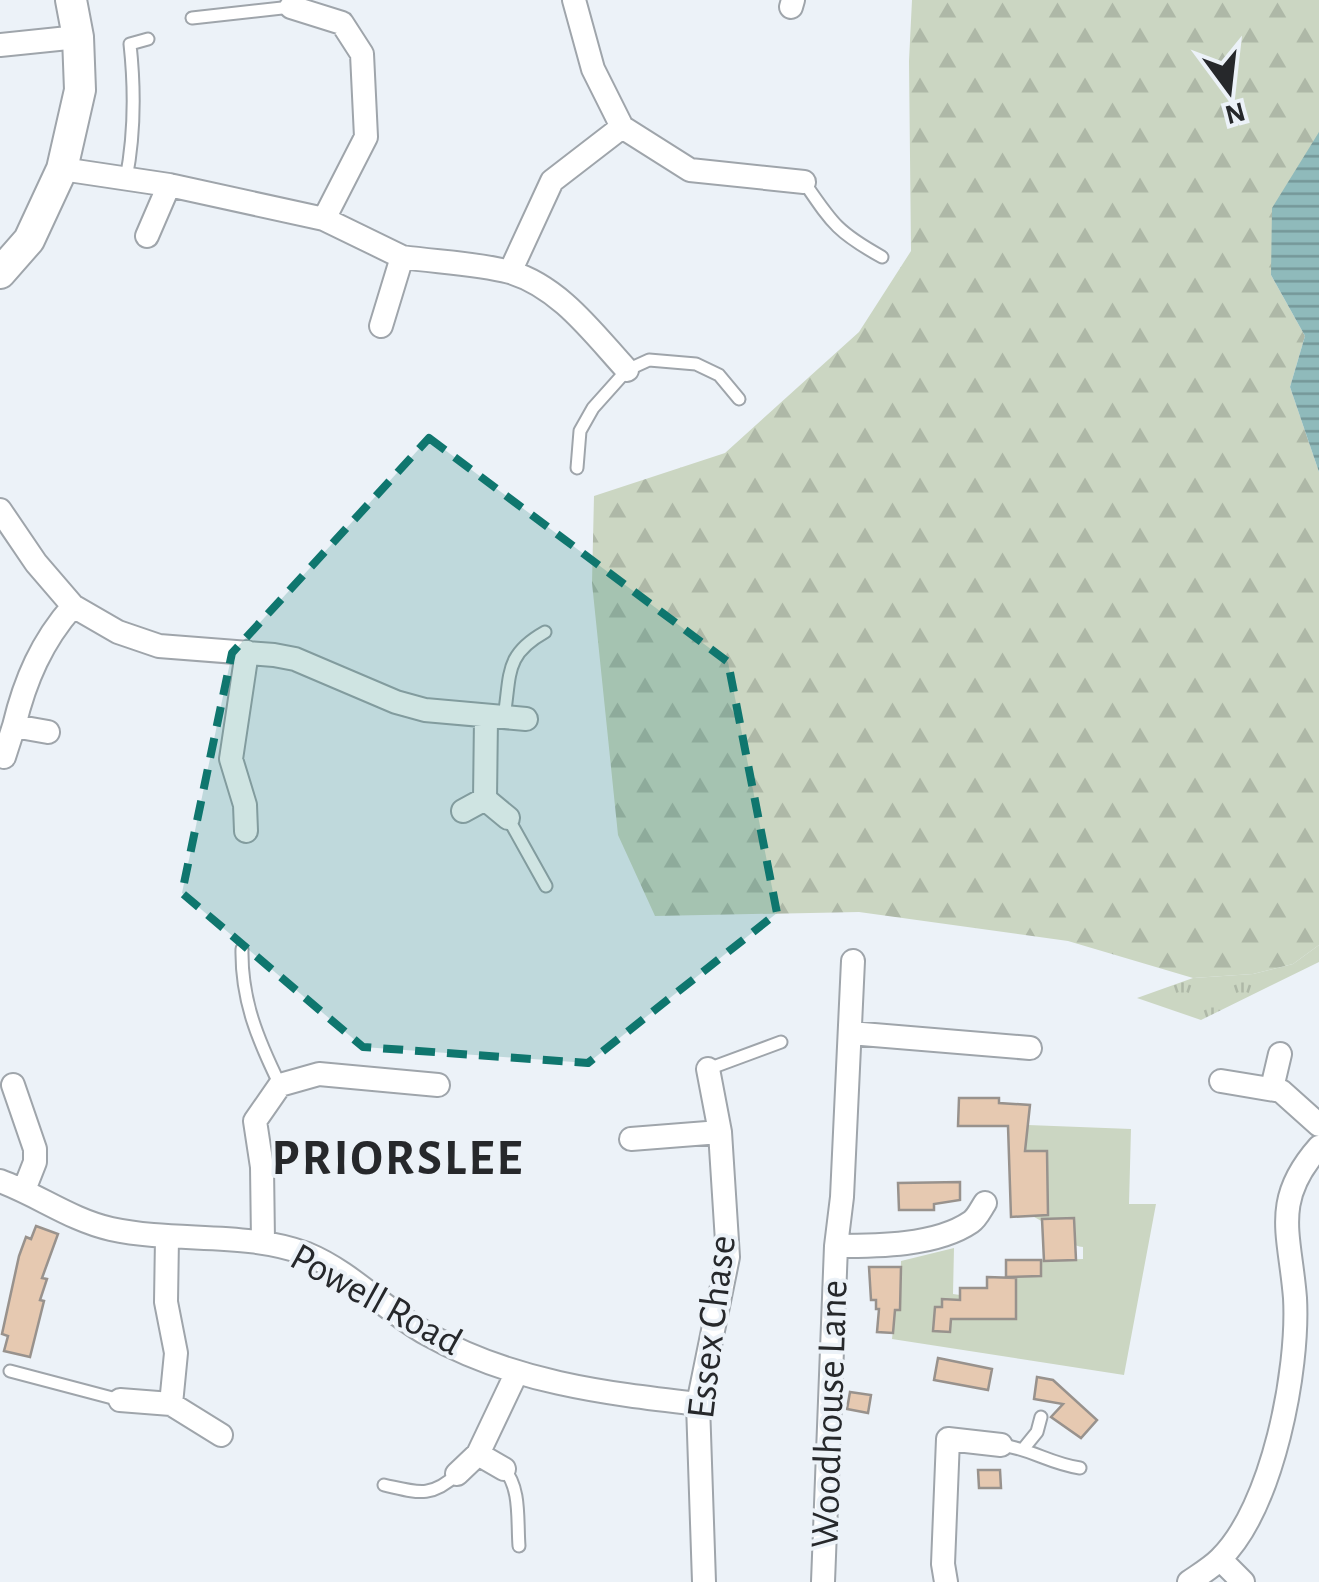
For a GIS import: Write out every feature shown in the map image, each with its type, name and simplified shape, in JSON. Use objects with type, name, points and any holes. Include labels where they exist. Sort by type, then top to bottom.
[{"type":"street","points":[[0,273],[29,240],[62,169],[80,90],[78,37],[71,0]]},
{"type":"street","points":[[574,0],[592,70],[622,127],[690,170],[804,182]]},
{"type":"street","points":[[291,7],[342,24],[362,54],[366,137],[324,219]]},
{"type":"street","points":[[0,45],[78,37]]},
{"type":"street","points":[[510,272],[552,181],[622,127]]},
{"type":"street","points":[[62,169],[169,185],[324,219],[402,257],[510,272],[542,287],[569,307],[627,370]]},
{"type":"street","points":[[147,236],[169,185]]},
{"type":"street","points":[[381,326],[402,257]]},
{"type":"street","points":[[0,510],[72,606],[118,632],[159,646],[295,659],[396,702],[425,710],[505,718],[485,799],[463,811]]},
{"type":"street","points":[[4,757],[35,662],[55,626],[72,606]]},
{"type":"street","points":[[246,831],[245,806],[231,759],[247,652]]},
{"type":"street","points":[[14,726],[48,732]]},
{"type":"street","points":[[485,799],[508,818]]},
{"type":"street","name":"Woodhouse Lane","points":[[823,1582],[836,1246],[853,961]]},
{"type":"street","points":[[850,1033],[1030,1048]]},
{"type":"street","points":[[1272,1088],[1280,1054]]},
{"type":"street","name":"Essex Chase","points":[[704,1582],[698,1404],[728,1256],[720,1132],[708,1069]]},
{"type":"street","points":[[262,1241],[262,1167],[255,1121],[280,1085],[319,1074],[438,1085]]},
{"type":"street","points":[[1222,1081],[1282,1091],[1319,1125]]},
{"type":"street","points":[[13,1085],[35,1149],[35,1162],[24,1190]]},
{"type":"street","points":[[631,1139],[720,1132]]},
{"type":"street","points":[[1189,1582],[1220,1559],[1250,1515],[1286,1415],[1295,1301],[1288,1246],[1288,1194],[1319,1147]]},
{"type":"street","name":"Powell Road","points":[[0,1181],[68,1214],[108,1228],[167,1238],[262,1241],[310,1256],[427,1334],[516,1374],[609,1395],[698,1404]]},
{"type":"street","name":"Woodhouse Lane","points":[[836,1246],[888,1247],[983,1220]]},
{"type":"street","points":[[167,1238],[166,1302],[176,1353],[172,1404]]},
{"type":"street","points":[[457,1474],[478,1454],[516,1374]]},
{"type":"street","points":[[120,1400],[172,1404],[221,1435]]},
{"type":"street","points":[[946,1582],[943,1564],[950,1429],[1013,1446]]},
{"type":"street","points":[[478,1454],[504,1468]]},
{"type":"street","points":[[1220,1559],[1243,1582]]},
{"type":"lane","points":[[192,18],[291,7]]},
{"type":"lane","points":[[126,179],[134,138],[135,85],[130,44],[148,39]]},
{"type":"lane","points":[[804,182],[846,237],[882,256]]},
{"type":"lane","points":[[577,468],[578,443],[586,419],[627,370],[649,360],[696,364],[720,375],[739,399]]},
{"type":"lane","points":[[505,718],[514,656],[520,647],[545,632]]},
{"type":"lane","points":[[508,818],[546,886]]},
{"type":"lane","points":[[242,950],[242,974],[255,1033],[280,1085]]},
{"type":"lane","points":[[708,1069],[782,1042]]},
{"type":"lane","points":[[10,1371],[120,1400]]},
{"type":"lane","points":[[1013,1446],[1037,1432],[1041,1416]]},
{"type":"lane","points":[[1013,1446],[1053,1464],[1080,1468]]},
{"type":"lane","points":[[504,1468],[515,1491],[520,1546]]},
{"type":"lane","points":[[384,1486],[434,1491],[457,1474]]},
{"type":"highlighted area","points":[[429,438],[728,662],[777,913],[588,1063],[363,1047],[182,893],[232,653]]},
{"type":"green space","points":[[912,0],[1319,0],[1319,132],[1271,275],[1305,336],[1290,387],[1319,472],[1319,945],[1293,964],[1253,974],[1193,978],[1068,941],[859,912],[655,916],[618,835],[592,583],[594,496],[725,453],[859,332],[911,251]]},
{"type":"green space","points":[[1319,945],[1319,962],[1201,1020],[1137,998],[1193,978],[1253,974],[1293,964]]},
{"type":"green space","points":[[1028,1125],[1131,1129],[1129,1204],[1156,1204],[1124,1375],[892,1339],[895,1310],[900,1309],[901,1261],[954,1248],[953,1294],[960,1295],[965,1319],[1015,1319],[1006,1306],[1006,1276],[1040,1276],[1041,1260],[1083,1259],[1083,1247],[1031,1216],[1024,1153]]},
{"type":"water","points":[[1319,132],[1319,472],[1290,387],[1305,336],[1271,275],[1272,208]]},
{"type":"building","points":[[959,1098],[999,1098],[999,1103],[1030,1105],[1025,1151],[1047,1151],[1048,1215],[1011,1217],[1008,1126],[958,1126]]},
{"type":"building","points":[[960,1182],[960,1200],[934,1204],[934,1210],[899,1210],[898,1183]]},
{"type":"building","points":[[1074,1218],[1076,1260],[1044,1261],[1042,1219]]},
{"type":"building","points":[[36,1226],[58,1234],[42,1278],[47,1279],[40,1300],[44,1301],[30,1357],[4,1351],[8,1336],[2,1334],[19,1256],[26,1237],[31,1239]]},
{"type":"building","points":[[1006,1260],[1041,1260],[1041,1276],[1006,1277]]},
{"type":"building","points":[[869,1267],[901,1267],[900,1310],[895,1310],[893,1333],[877,1332],[879,1309],[876,1300],[871,1300]]},
{"type":"building","points":[[987,1277],[1016,1278],[1016,1319],[951,1319],[950,1332],[933,1331],[935,1307],[942,1307],[942,1299],[960,1300],[960,1288],[987,1288]]},
{"type":"building","points":[[938,1358],[992,1369],[988,1390],[934,1380]]},
{"type":"building","points":[[1037,1377],[1053,1380],[1097,1420],[1081,1438],[1051,1417],[1063,1404],[1034,1399]]},
{"type":"building","points":[[850,1392],[871,1395],[868,1413],[847,1409]]},
{"type":"building","points":[[978,1470],[1000,1470],[1001,1488],[979,1488]]},
{"type":"district","name":"PRIORSLEE","points":[[398,1159]]}]
